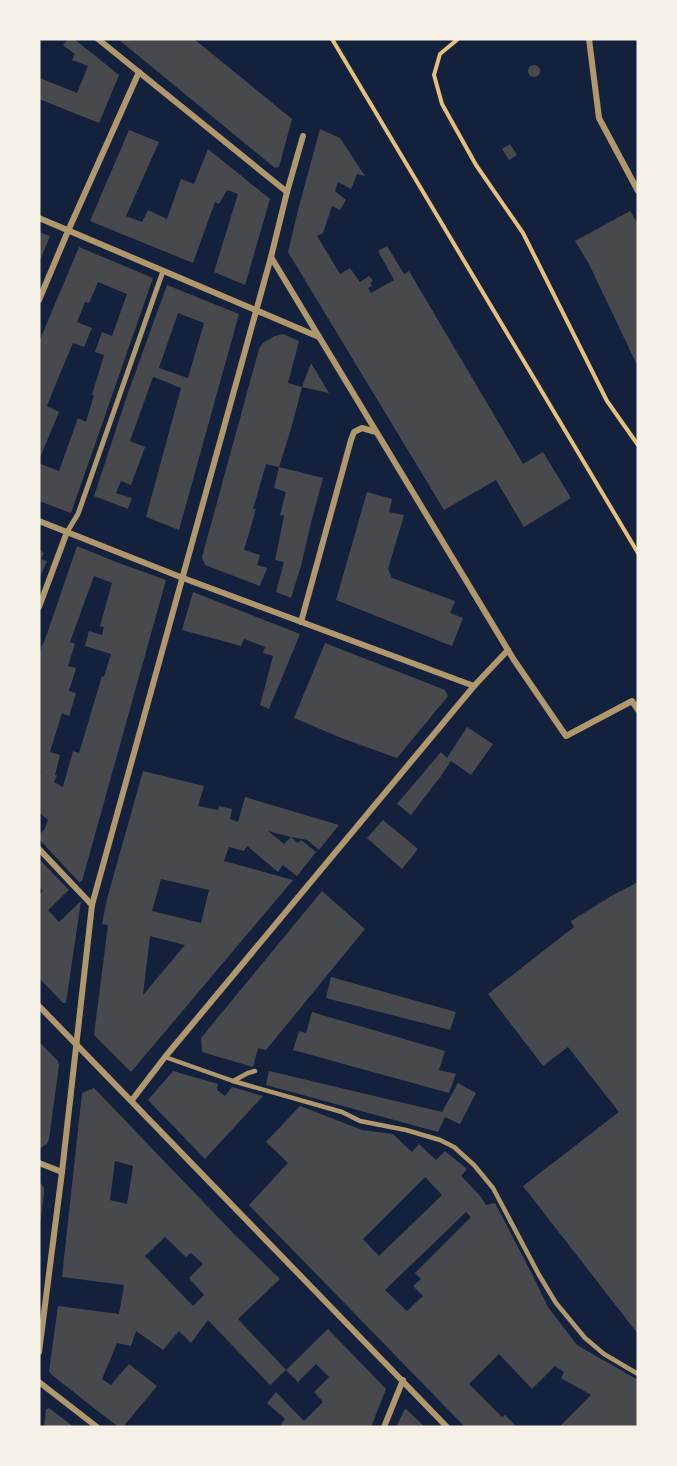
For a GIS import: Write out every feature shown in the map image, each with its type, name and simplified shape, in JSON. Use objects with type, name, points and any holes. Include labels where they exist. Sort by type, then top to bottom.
[{"type":"street","points":[[98,39],[287,192]]},
{"type":"street","points":[[589,39],[599,118],[638,191]]},
{"type":"street","points":[[39,300],[140,72]]},
{"type":"street","points":[[39,1352],[92,905],[303,136]]},
{"type":"street","points":[[39,218],[320,337]]},
{"type":"street","points":[[271,258],[508,650],[566,736],[635,699],[638,710]]},
{"type":"street","points":[[39,607],[67,532],[78,514],[163,272]]},
{"type":"street","points":[[301,622],[354,432],[362,428],[376,432]]},
{"type":"street","points":[[39,521],[183,578],[474,686]]},
{"type":"street","points":[[132,1100],[165,1057],[474,686],[508,650]]},
{"type":"street","points":[[39,849],[92,905]]},
{"type":"street","points":[[39,1006],[447,1427]]},
{"type":"street","points":[[39,1163],[62,1172]]},
{"type":"street","points":[[384,1427],[403,1380]]},
{"type":"street","points":[[39,1382],[97,1427]]},
{"type":"lane","points":[[165,1057],[233,1081],[342,1112],[360,1121],[406,1130],[440,1140],[454,1148],[474,1165],[493,1188],[556,1303],[585,1338],[604,1354],[638,1374]]},
{"type":"lane","points":[[233,1081],[255,1071]]},
{"type":"path","points":[[332,39],[638,553]]},
{"type":"path","points":[[458,39],[440,54],[434,75],[442,104],[476,165],[523,233],[607,400],[638,446]]},
{"type":"building","points":[[68,39],[74,39],[119,75],[99,123],[39,99],[40,78],[77,93],[88,66],[72,60],[75,54],[63,45]]},
{"type":"building","points":[[118,39],[194,39],[292,119],[279,167],[275,168]]},
{"type":"building","points":[[536,65],[539,66],[539,76],[532,77],[529,76],[528,69],[529,66]]},
{"type":"building","points":[[320,129],[340,138],[365,176],[357,174],[351,189],[338,182],[335,191],[346,200],[340,210],[332,206],[323,233],[317,236],[340,274],[350,268],[360,282],[369,276],[373,281],[370,283],[372,286],[368,288],[371,293],[394,280],[378,251],[387,246],[404,274],[409,271],[523,464],[543,452],[571,498],[524,527],[496,480],[444,510],[288,252]]},
{"type":"building","points":[[129,130],[159,142],[126,216],[142,222],[148,210],[167,219],[181,179],[194,184],[208,149],[270,199],[245,285],[214,272],[238,194],[227,190],[219,204],[215,202],[193,263],[90,221]]},
{"type":"building","points":[[510,144],[517,155],[509,160],[502,149]]},
{"type":"building","points":[[630,211],[638,224],[638,367],[589,264],[575,241]]},
{"type":"building","points":[[39,232],[50,236],[39,263]]},
{"type":"building","points":[[79,247],[153,278],[71,513],[39,501],[39,468],[41,464],[59,471],[78,418],[86,422],[104,355],[95,352],[102,332],[112,336],[127,294],[98,282],[89,303],[85,302],[77,322],[92,328],[84,347],[73,343],[57,381],[47,406],[59,412],[39,460],[39,342]]},
{"type":"building","points":[[167,285],[239,314],[179,530],[146,517],[181,388],[156,378],[153,377],[130,441],[145,447],[131,485],[121,481],[116,493],[132,498],[128,509],[94,496]],"holes":[[[178,313],[204,323],[188,378],[159,368]]]},
{"type":"building","points":[[283,334],[299,341],[288,383],[302,387],[279,467],[266,464],[244,550],[260,555],[257,565],[267,568],[260,586],[205,565],[202,557],[259,349],[263,343]]},
{"type":"building","points":[[311,363],[329,393],[302,387]]},
{"type":"building","points":[[279,467],[323,478],[291,598],[276,592],[284,562],[275,560],[284,516],[280,515],[286,492],[274,488]]},
{"type":"building","points":[[367,492],[392,499],[389,512],[404,515],[388,569],[392,578],[455,601],[450,613],[463,618],[452,646],[336,600]]},
{"type":"building","points":[[77,546],[166,580],[82,881],[79,882],[39,839],[39,834],[44,830],[48,820],[39,812],[39,775],[41,771],[39,771],[39,653]],"holes":[[[94,576],[112,583],[100,626],[104,627],[102,635],[89,631],[85,646],[111,654],[79,753],[73,751],[63,787],[54,782],[60,755],[50,752],[62,713],[69,716],[76,693],[69,691],[76,668],[68,666],[75,644],[70,642]]]},
{"type":"building","points":[[39,550],[44,553],[41,559],[47,561],[39,579]]},
{"type":"building","points":[[193,592],[300,634],[269,709],[260,705],[273,656],[263,653],[265,647],[244,639],[241,646],[182,630]]},
{"type":"building","points":[[325,643],[445,690],[448,696],[397,758],[294,718]]},
{"type":"building","points":[[467,727],[493,744],[471,775],[451,761],[411,815],[397,804],[441,752],[447,758]]},
{"type":"building","points":[[143,771],[204,786],[198,806],[218,810],[219,806],[232,809],[230,819],[238,822],[245,797],[339,825],[319,850],[307,840],[291,837],[298,843],[301,840],[316,852],[297,876],[283,865],[278,872],[247,846],[244,851],[229,847],[224,861],[293,880],[131,1072],[94,1035],[108,925],[102,924]],"holes":[[[268,831],[291,837],[284,844]],[[161,879],[209,890],[201,923],[152,911]],[[150,936],[185,945],[143,995]]]},
{"type":"building","points":[[383,820],[418,849],[402,869],[367,838]]},
{"type":"building","points":[[39,859],[69,890],[48,910],[59,922],[81,901],[66,1003],[63,1003],[39,978],[39,895],[43,891],[39,887]]},
{"type":"building","points":[[638,882],[638,1334],[523,1186],[619,1112],[568,1047],[543,1066],[488,994],[574,927],[571,921]]},
{"type":"building","points":[[322,891],[365,929],[266,1050],[258,1048],[253,1067],[202,1052],[201,1038]]},
{"type":"building","points":[[331,977],[456,1012],[450,1030],[326,998]]},
{"type":"building","points":[[312,1012],[445,1051],[439,1070],[456,1074],[449,1093],[293,1050],[299,1031],[306,1033]]},
{"type":"building","points":[[39,1042],[58,1061],[59,1065],[49,1139],[47,1144],[39,1149]]},
{"type":"building","points":[[173,1071],[218,1084],[217,1090],[225,1096],[232,1087],[263,1096],[205,1159],[148,1100]]},
{"type":"building","points":[[269,1071],[442,1112],[458,1083],[476,1093],[460,1124],[445,1117],[438,1132],[266,1085]]},
{"type":"building","points":[[94,1088],[280,1279],[238,1319],[286,1370],[270,1385],[208,1320],[191,1343],[179,1331],[163,1350],[136,1331],[131,1346],[117,1343],[102,1379],[111,1385],[129,1364],[157,1386],[123,1427],[119,1427],[99,1412],[49,1371],[58,1306],[119,1314],[124,1285],[62,1277],[82,1093]],"holes":[[[115,1161],[133,1166],[127,1204],[110,1200]],[[165,1237],[186,1257],[191,1253],[203,1264],[189,1278],[204,1295],[193,1306],[145,1256]]]},
{"type":"building","points":[[300,1106],[362,1130],[393,1134],[412,1152],[419,1144],[436,1160],[445,1151],[467,1169],[461,1176],[486,1205],[495,1203],[548,1307],[577,1345],[638,1380],[638,1427],[559,1427],[591,1395],[561,1378],[564,1372],[555,1366],[532,1389],[499,1354],[469,1384],[502,1417],[505,1415],[517,1427],[465,1427],[249,1205],[288,1163],[266,1142]],"holes":[[[425,1177],[442,1195],[379,1256],[363,1239]],[[466,1212],[471,1217],[415,1273],[421,1279],[413,1286],[423,1296],[407,1311],[385,1290]]]},
{"type":"building","points":[[39,1181],[44,1188],[40,1224],[39,1224]]},
{"type":"building","points":[[328,1329],[386,1389],[371,1427],[279,1427],[285,1419],[267,1403],[276,1392],[304,1421],[323,1402],[314,1392],[329,1377],[316,1364],[298,1382],[286,1370]]},
{"type":"building","points":[[49,1408],[74,1427],[44,1427],[46,1410]]},
{"type":"building","points":[[405,1409],[407,1410],[425,1427],[396,1427]]}]
